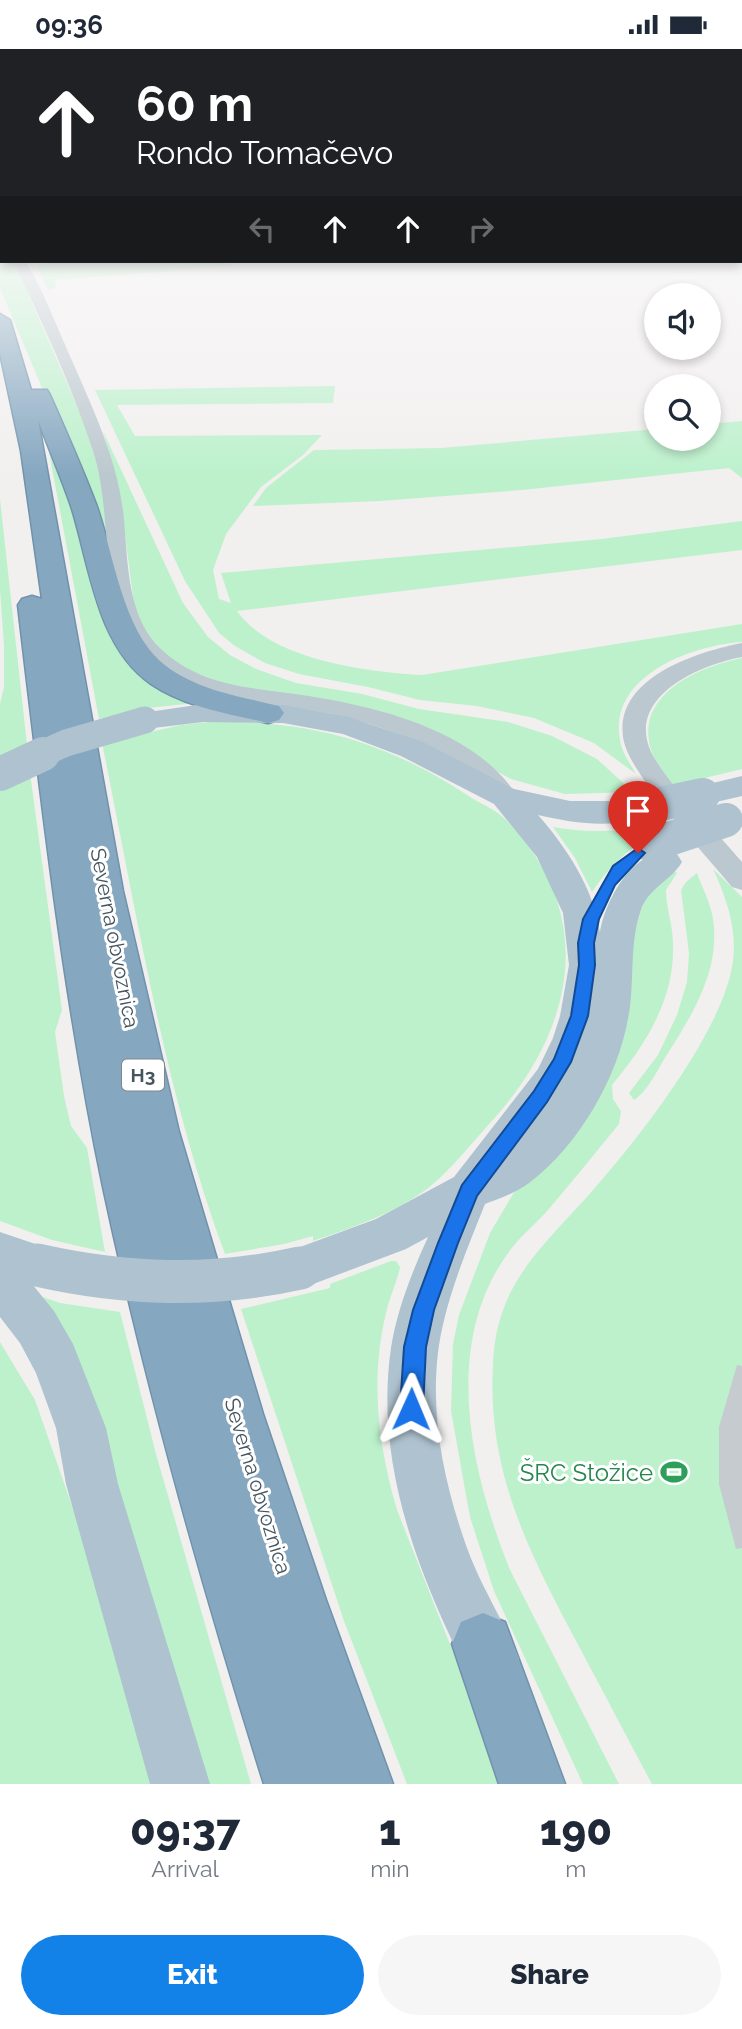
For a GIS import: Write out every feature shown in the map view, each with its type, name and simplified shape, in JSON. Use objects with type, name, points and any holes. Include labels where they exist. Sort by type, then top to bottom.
[{"type":"highway","points":[[4,333],[24,356],[83,505],[121,627],[137,655],[180,687],[201,696],[268,713]]},
{"type":"highway","name":"Severna obvoznica","points":[[4,333],[33,451],[106,901],[133,1035],[172,1194],[214,1345],[294,1601],[360,1784]]},
{"type":"highway","name":"Severna obvoznica","points":[[0,388],[11,450],[62,830],[107,1097],[165,1341],[214,1516],[297,1784]]},
{"type":"highway","points":[[483,1644],[532,1784]]},
{"type":"main road","points":[[0,774],[66,743],[145,720],[203,713],[268,713],[316,718],[379,736],[427,756],[505,797],[569,812],[623,812],[742,786]]},
{"type":"main road","points":[[505,797],[551,852],[580,913],[587,965],[582,1003],[562,1062],[541,1096],[469,1191],[423,1310],[415,1347],[411,1390],[413,1447],[429,1513],[459,1593],[483,1644],[561,1784]]},
{"type":"main road","points":[[586,943],[591,919],[609,883],[627,861],[704,841],[737,824]]},
{"type":"main road","points":[[180,1784],[92,1484],[81,1428],[56,1361],[37,1327],[12,1266],[134,1284],[233,1281],[300,1268],[357,1249],[390,1235],[469,1191],[514,1170],[549,1136],[576,1099],[594,1063],[607,1026],[618,932],[627,898],[643,879],[658,853]]},
{"type":"main road","points":[[0,1317],[30,1360],[61,1415],[92,1484]]},
{"type":"street","points":[[43,314],[96,432],[113,495],[123,597],[130,620],[152,653],[180,675],[217,689],[244,696],[325,706],[399,727],[468,760],[486,772],[505,797]]},
{"type":"street","points":[[742,650],[698,660],[659,682],[642,705],[634,733],[639,755],[646,766],[742,880]]},
{"type":"green space","points":[[11,314],[37,314],[89,433],[100,469],[109,547]]},
{"type":"green space","points":[[335,386],[333,403],[117,405],[135,436],[322,435],[303,455],[261,487],[226,534],[213,570],[219,599],[231,603],[221,573],[602,539],[742,521],[742,550],[237,611],[252,628],[296,652],[375,671],[422,675],[742,624],[742,642],[722,644],[678,657],[640,682],[627,698],[620,718],[620,740],[624,754],[636,774],[594,743],[534,718],[477,706],[420,700],[299,674],[265,663],[235,646],[219,633],[185,581],[95,390]]},
{"type":"green space","points":[[742,421],[742,478],[729,468],[522,490],[380,501],[253,506],[266,488],[314,450],[441,448],[644,430],[644,451],[721,451],[721,423]]},
{"type":"green space","points":[[103,431],[183,603],[208,637],[230,655],[256,669],[296,683],[362,694],[419,709],[508,722],[552,736],[597,759],[633,792],[565,794],[511,779],[440,740],[247,692],[178,666],[154,645],[136,621],[120,494]]},
{"type":"green space","points":[[46,436],[93,555],[196,703],[148,708],[99,719]]},
{"type":"green space","points":[[0,499],[27,745],[0,759],[4,645],[0,590]]},
{"type":"green space","points":[[742,658],[742,769],[672,786],[652,753],[648,733],[651,715],[660,700],[673,687],[707,668]]},
{"type":"green space","points":[[209,722],[279,725],[342,737],[403,759],[493,810],[504,817],[537,859],[556,897],[565,936],[565,975],[556,1014],[541,1051],[518,1088],[440,1178],[419,1195],[390,1211],[328,1236],[313,1241],[313,1236],[225,1254],[185,1129],[169,1065],[140,937],[102,743],[181,725]]},
{"type":"green space","points":[[30,773],[62,1010],[55,1032],[64,1096],[71,1126],[87,1148],[105,1252],[52,1240],[0,1221],[0,790]]},
{"type":"green space","points":[[553,827],[594,831],[636,828],[646,839],[616,863],[592,892],[575,858]]},
{"type":"green space","points":[[713,869],[742,897],[742,1784],[652,1784],[557,1605],[526,1540],[504,1474],[497,1439],[493,1364],[496,1335],[503,1310],[526,1267],[612,1168],[655,1113],[677,1082],[714,1019],[733,961],[734,937],[730,914]]},
{"type":"green space","points":[[673,870],[677,873],[666,890],[673,944],[669,983],[664,1002],[647,1037],[612,1085],[613,1099],[621,1111],[619,1124],[548,1210],[508,1253],[487,1289],[475,1328],[469,1369],[469,1410],[475,1452],[496,1532],[510,1570],[619,1784],[583,1784],[494,1591],[470,1517],[451,1411],[453,1344],[459,1315],[490,1233],[516,1189],[623,966],[646,895]]},
{"type":"green space","points":[[697,873],[712,914],[713,952],[709,971],[686,1023],[648,1086],[634,1100],[629,1093],[658,1055],[677,1015],[687,982],[689,953],[681,890]]},
{"type":"green space","points":[[396,1261],[400,1267],[387,1307],[381,1338],[377,1388],[381,1437],[390,1486],[397,1510],[505,1784],[407,1784],[344,1621],[241,1309],[330,1288],[330,1284]]},
{"type":"green space","points":[[40,1296],[60,1303],[120,1312],[156,1454],[251,1784],[205,1784]]},
{"type":"green space","points":[[0,1342],[35,1400],[94,1569],[153,1784],[0,1784]]},
{"type":"building","points":[[737,1365],[742,1366],[742,1548],[736,1549],[719,1484],[719,1427]]},
{"type":"place","name":"ŠRC Stožice","points":[[674,1472]]},
{"type":"route","points":[[411,1409],[415,1347],[423,1310],[469,1191],[541,1096],[562,1062],[579,1016],[591,919],[618,870],[638,853]]}]
